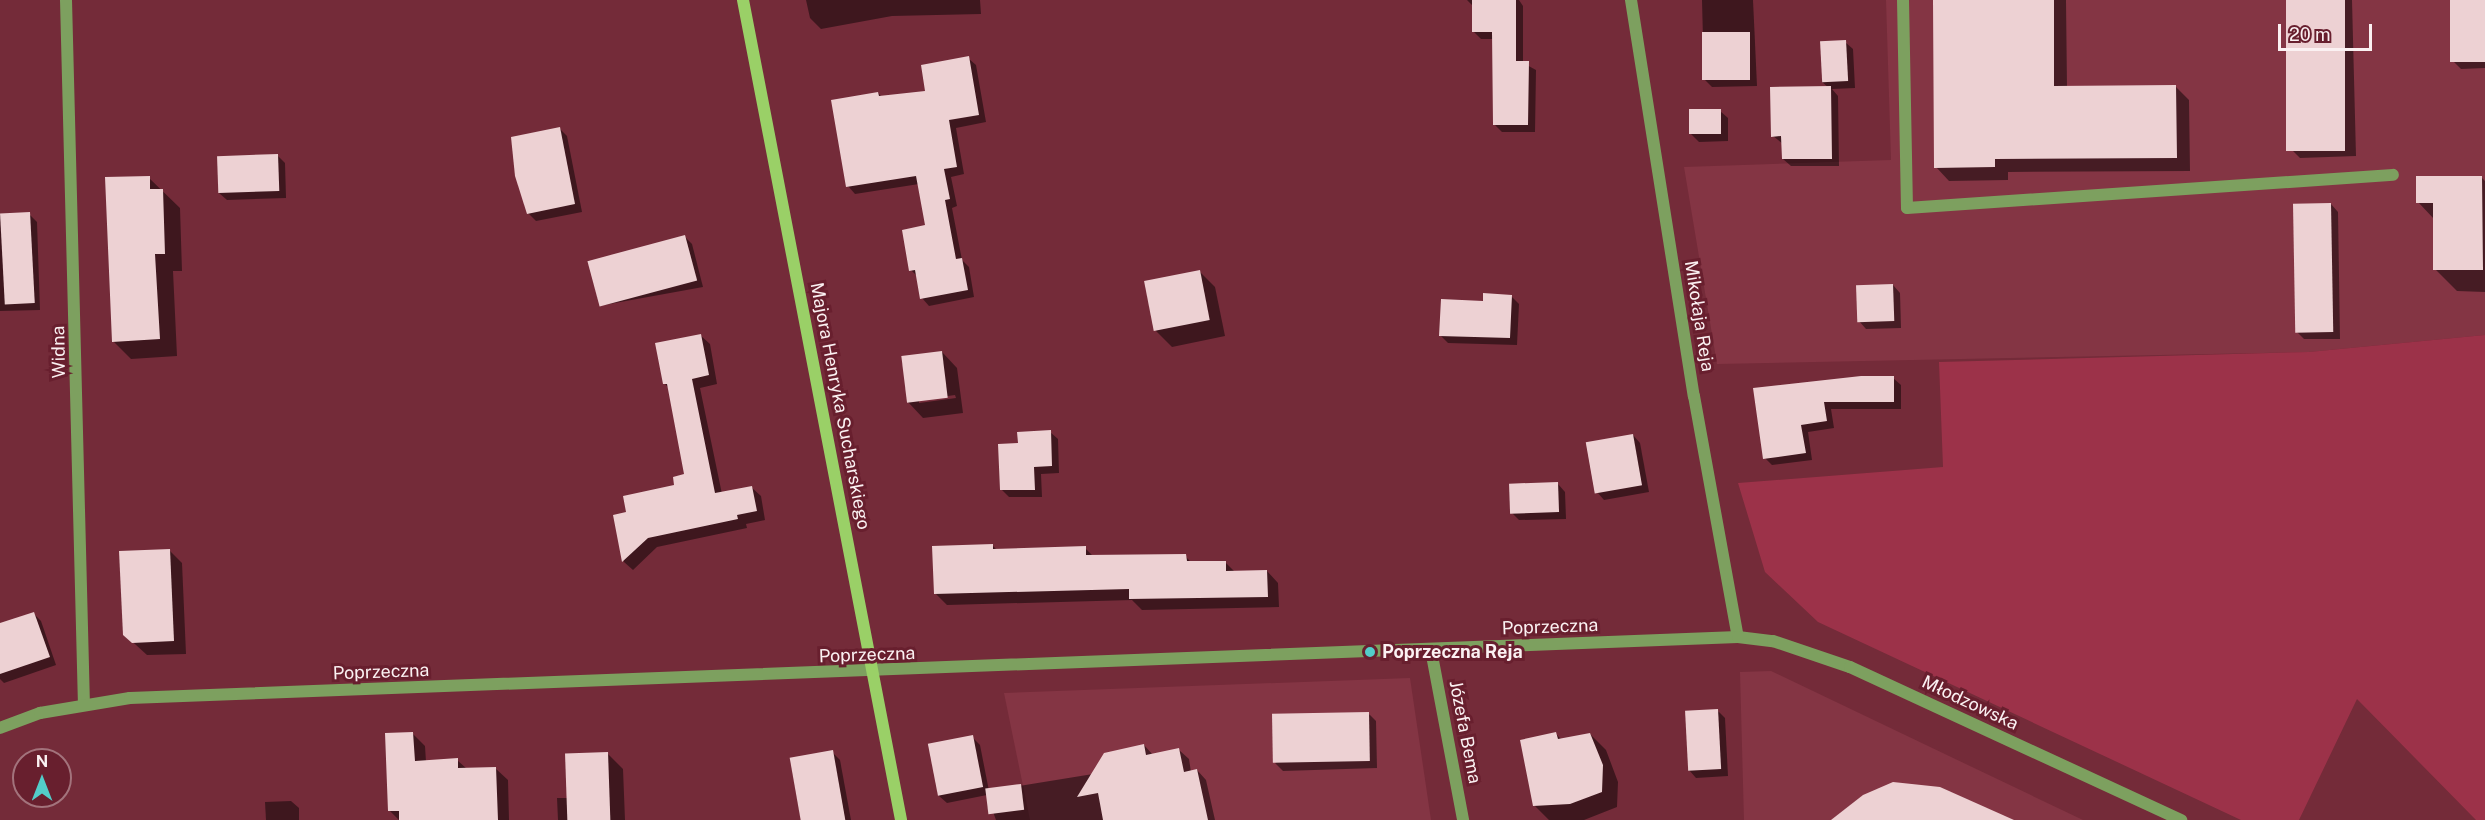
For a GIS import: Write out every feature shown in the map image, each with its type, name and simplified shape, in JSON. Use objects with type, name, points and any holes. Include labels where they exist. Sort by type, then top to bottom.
[{"type":"street","name":"Widna","points":[[66,0],[84,704]]},
{"type":"street","name":"Majora Henryka Sucharskiego","points":[[743,0],[901,820]]},
{"type":"street","name":"Mikołaja Reja","points":[[1631,0],[1694,396],[1738,637]]},
{"type":"street","points":[[1902,0],[1907,208],[2393,175]]},
{"type":"street","name":"Poprzeczna","points":[[0,728],[40,713],[130,698],[874,672],[1738,637]]},
{"type":"street","name":"Młodzowska","points":[[1738,637],[1773,641],[1850,667],[2181,820]]},
{"type":"street","name":"Józefa Bema","points":[[1431,650],[1463,820]]},
{"type":"shaded area","points":[[1886,0],[2485,0],[2485,335],[2309,352],[1717,364],[1684,167],[1891,160]]},
{"type":"shaded area","points":[[2485,335],[2485,820],[2476,820],[2357,699],[2299,820],[2241,820],[1818,622],[1765,572],[1738,483],[1943,467],[1939,362],[2309,352]]},
{"type":"shaded area","points":[[1771,671],[2083,820],[1744,820],[1740,672]]},
{"type":"shaded area","points":[[1410,678],[1431,820],[1030,820],[1004,693]]},
{"type":"building","points":[[1472,0],[1516,0],[1516,61],[1529,61],[1528,125],[1493,125],[1492,32],[1472,32]]},
{"type":"building","points":[[1933,0],[2054,0],[2054,86],[2176,85],[2177,158],[1995,159],[1995,167],[1934,168]]},
{"type":"building","points":[[2286,0],[2345,0],[2345,151],[2286,151]]},
{"type":"building","points":[[2450,0],[2485,0],[2485,62],[2450,62]]},
{"type":"building","points":[[1702,32],[1750,32],[1750,80],[1702,80]]},
{"type":"building","points":[[1846,40],[1848,81],[1822,82],[1820,41]]},
{"type":"building","points":[[969,56],[979,115],[949,120],[957,167],[944,169],[950,199],[945,200],[956,259],[962,258],[968,290],[920,299],[915,270],[909,271],[902,230],[925,225],[916,176],[846,187],[831,100],[878,92],[879,96],[925,91],[921,65]]},
{"type":"building","points":[[1831,86],[1832,159],[1782,159],[1781,136],[1771,137],[1770,87]]},
{"type":"building","points":[[1689,109],[1721,109],[1721,134],[1689,134]]},
{"type":"building","points":[[560,127],[575,204],[527,214],[515,176],[511,137]]},
{"type":"building","points":[[278,154],[279,191],[218,193],[217,156]]},
{"type":"building","points":[[150,176],[150,189],[163,189],[165,254],[155,254],[160,339],[112,342],[105,177]]},
{"type":"building","points":[[2416,176],[2482,176],[2483,270],[2433,270],[2433,203],[2416,203]]},
{"type":"building","points":[[2331,203],[2333,332],[2295,333],[2293,204]]},
{"type":"building","points":[[30,212],[35,303],[5,304],[0,214]]},
{"type":"building","points":[[685,235],[697,280],[600,307],[587,261]]},
{"type":"building","points":[[1200,270],[1210,320],[1154,331],[1144,281]]},
{"type":"building","points":[[1893,284],[1894,321],[1857,322],[1856,285]]},
{"type":"building","points":[[1483,293],[1512,295],[1510,338],[1439,336],[1441,299],[1483,301]]},
{"type":"building","points":[[701,334],[709,375],[692,379],[715,493],[752,486],[757,511],[737,515],[738,519],[648,538],[622,562],[613,515],[626,512],[623,496],[674,485],[673,477],[684,474],[667,384],[663,384],[655,343]]},
{"type":"building","points":[[942,351],[948,398],[907,403],[901,356]]},
{"type":"building","points":[[1861,376],[1894,376],[1894,402],[1824,402],[1827,421],[1801,425],[1806,453],[1763,459],[1753,388]]},
{"type":"building","points":[[1051,430],[1052,466],[1034,467],[1035,490],[1000,490],[998,444],[1018,443],[1017,432]]},
{"type":"building","points":[[1633,434],[1642,485],[1595,494],[1586,442]]},
{"type":"building","points":[[1558,482],[1559,512],[1510,514],[1509,484]]},
{"type":"building","points":[[993,544],[993,549],[1086,546],[1086,555],[1186,554],[1187,561],[1226,561],[1226,571],[1267,570],[1268,597],[1129,599],[1129,589],[934,594],[932,546]]},
{"type":"building","points":[[170,549],[174,641],[132,643],[123,635],[119,551]]},
{"type":"building","points":[[34,612],[50,657],[0,674],[0,623]]},
{"type":"building","points":[[1718,709],[1721,769],[1688,771],[1685,711]]},
{"type":"building","points":[[1369,712],[1370,761],[1273,763],[1272,714]]},
{"type":"building","points":[[413,732],[415,761],[458,758],[458,768],[496,767],[498,820],[399,820],[399,811],[388,811],[385,733]]},
{"type":"building","points":[[1556,732],[1558,739],[1590,733],[1603,765],[1602,792],[1570,804],[1533,806],[1520,740]]},
{"type":"building","points":[[973,735],[983,787],[938,796],[928,744]]},
{"type":"building","points":[[1144,744],[1146,755],[1179,748],[1184,772],[1197,769],[1208,820],[1103,820],[1098,793],[1077,797],[1104,753]]},
{"type":"building","points":[[833,750],[845,820],[801,820],[790,758]]},
{"type":"building","points":[[608,752],[610,820],[567,820],[565,754]]},
{"type":"building","points":[[1893,782],[1940,787],[2014,820],[1831,820],[1863,795]]},
{"type":"building","points":[[1021,784],[1024,810],[988,814],[985,788]]},
{"type":"place","name":"Poprzeczna Reja","points":[[1370,652]]}]
